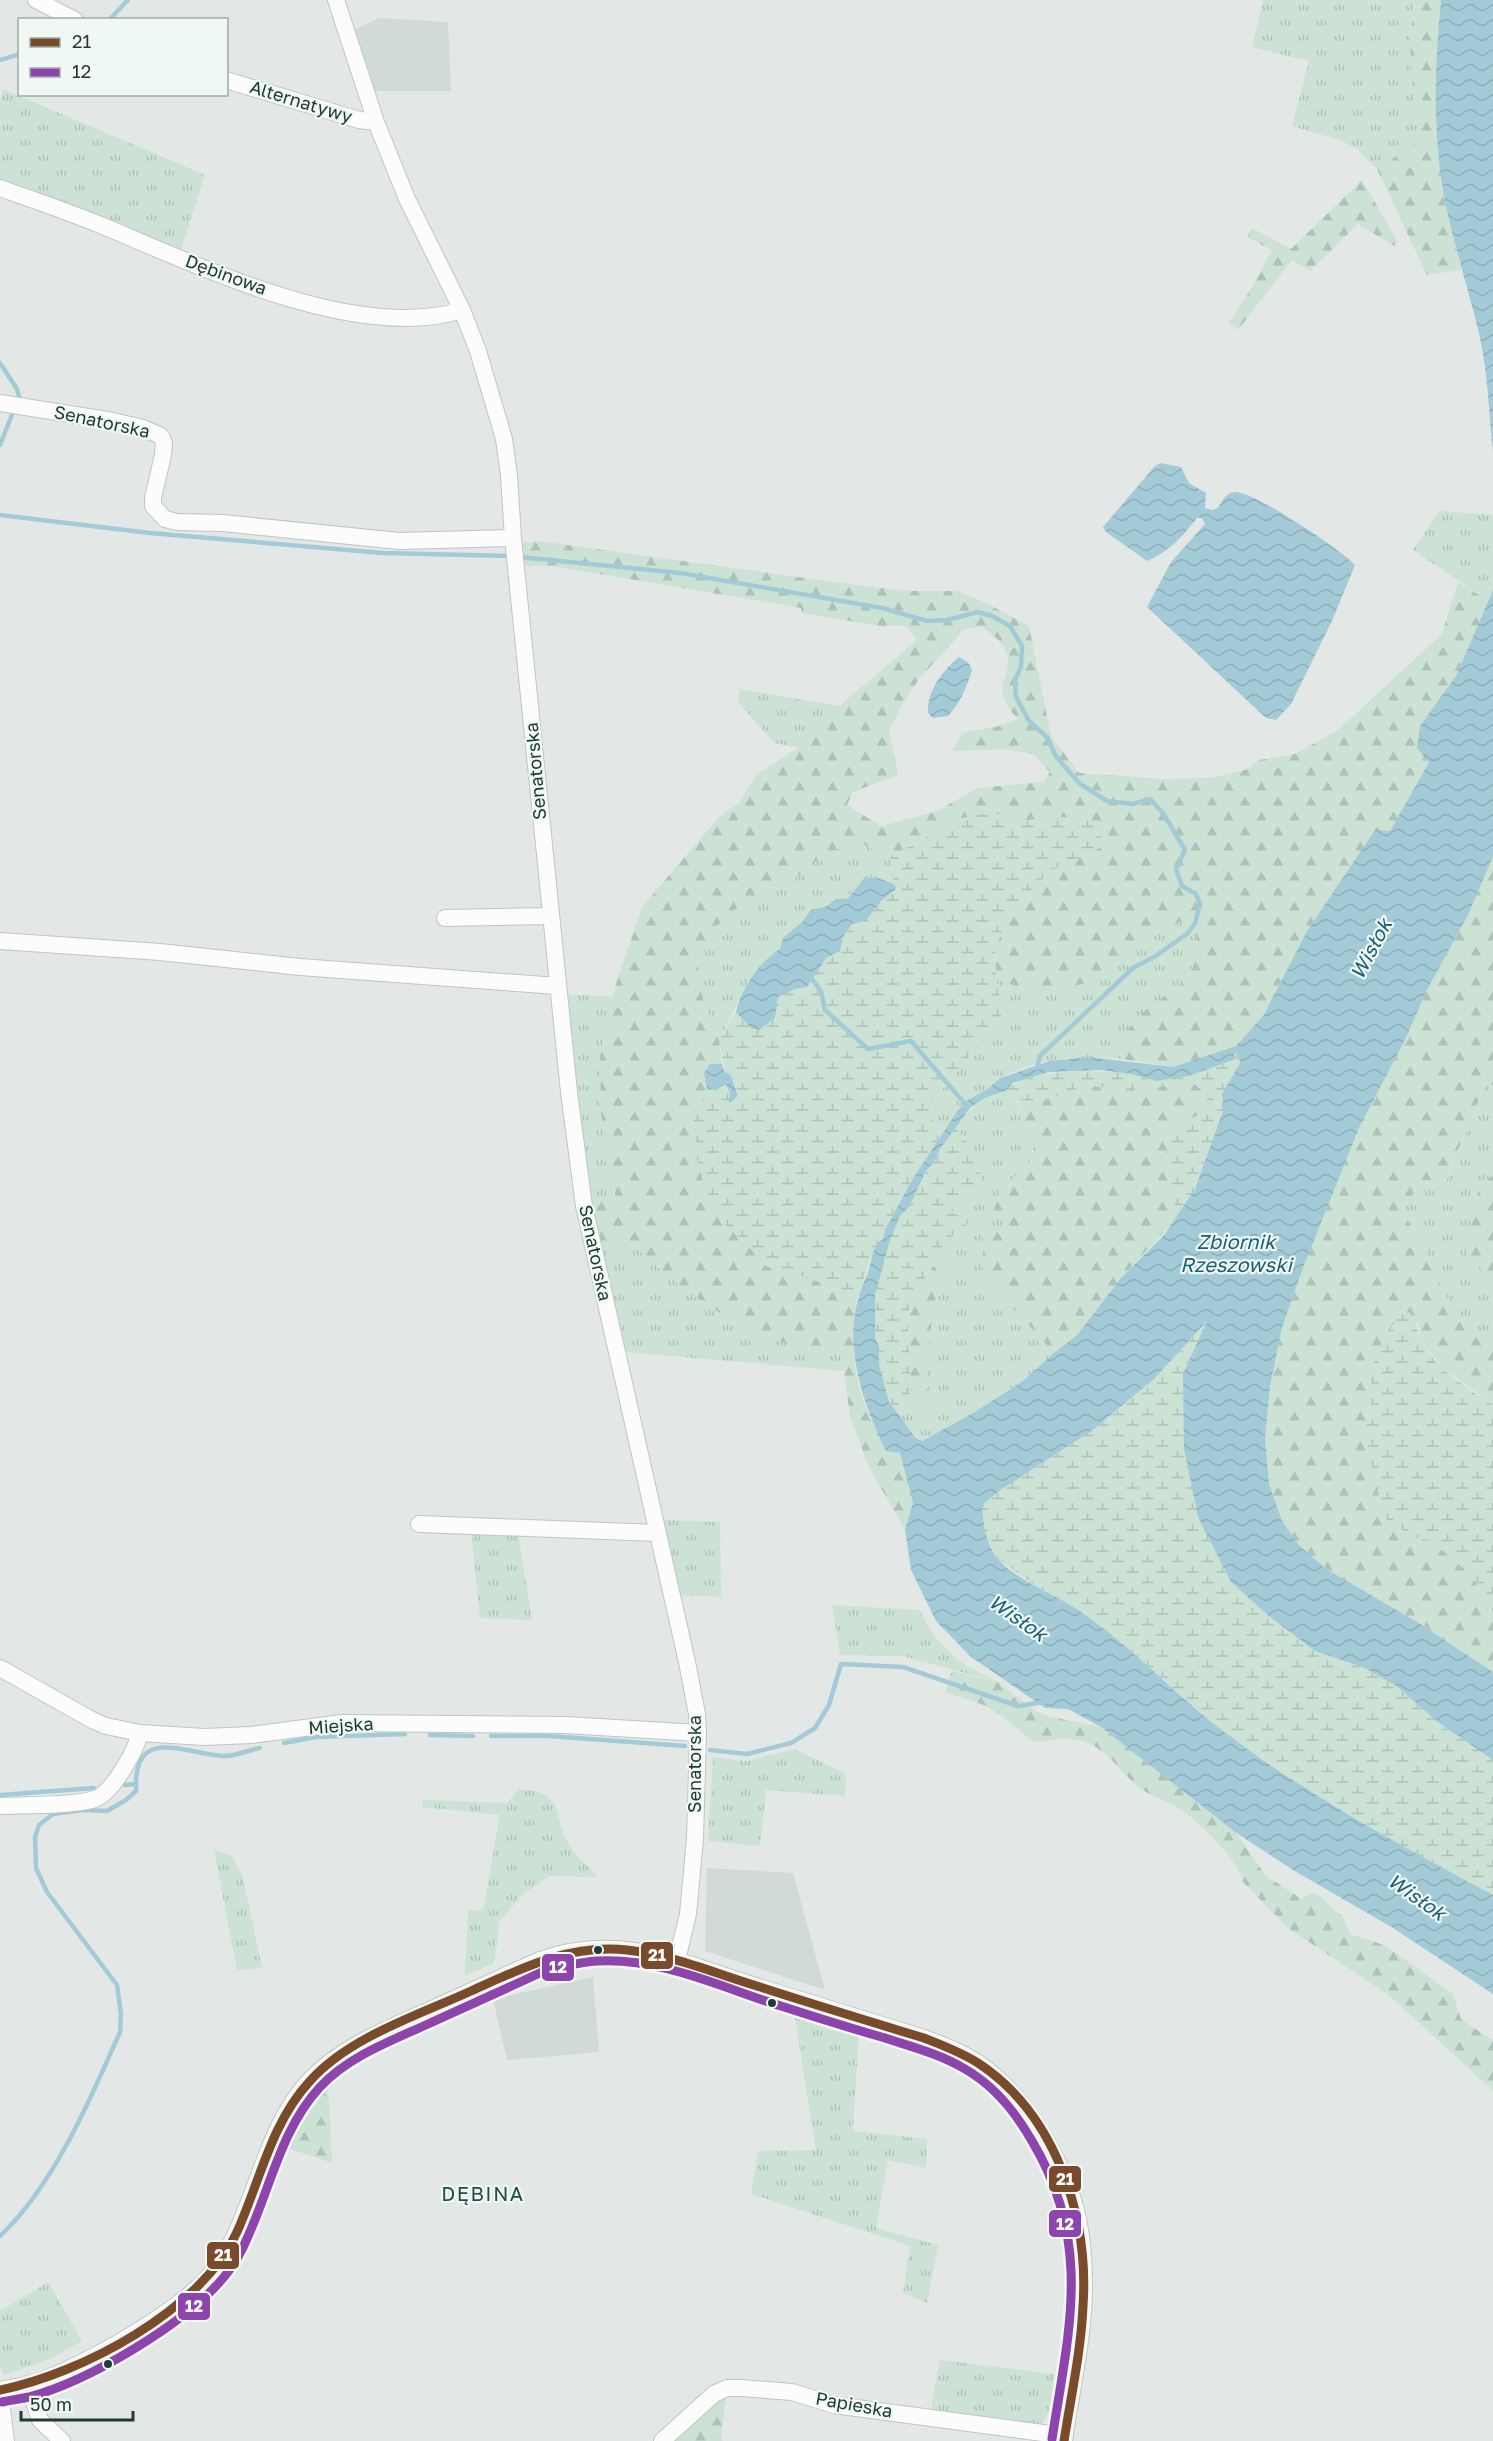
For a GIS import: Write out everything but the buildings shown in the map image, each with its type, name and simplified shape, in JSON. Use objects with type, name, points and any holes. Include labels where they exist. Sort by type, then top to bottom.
[{"type":"street","points":[[36,0],[71,18]]},
{"type":"street","name":"Senatorska","points":[[336,0],[376,122],[407,199],[462,310],[488,380],[504,439],[557,986],[571,1118],[584,1206],[697,1714],[695,1839],[688,1914],[677,1960]]},
{"type":"street","name":"Alternatywy","points":[[228,81],[359,120],[376,122]]},
{"type":"street","name":"Dębinowa","points":[[0,188],[213,271],[327,309],[417,317],[462,310]]},
{"type":"street","name":"Senatorska","points":[[4,403],[113,421],[143,428],[161,436],[164,443],[163,455],[153,506],[165,519],[177,522],[223,523],[399,541],[513,538]]},
{"type":"street","points":[[445,918],[550,916]]},
{"type":"street","points":[[0,941],[160,952],[300,967],[557,986]]},
{"type":"street","points":[[419,1524],[658,1533]]},
{"type":"street","name":"Miejska","points":[[0,1668],[92,1720],[106,1726],[140,1733],[227,1736],[352,1723],[566,1725],[698,1733]]},
{"type":"street","points":[[0,1806],[48,1804],[98,1798],[129,1759],[140,1733]]},
{"type":"street","points":[[6,2441],[0,2391],[28,2384],[76,2364],[123,2339],[169,2310],[206,2280],[227,2252],[283,2117],[305,2086],[333,2058],[362,2041],[540,1960],[584,1948],[622,1949],[677,1960],[935,2042],[957,2051],[986,2068],[1011,2092],[1035,2124],[1056,2160],[1073,2200],[1082,2242],[1084,2288],[1080,2335],[1064,2438]]},
{"type":"street","points":[[28,2384],[40,2420],[62,2441]]},
{"type":"street","name":"Papieska","points":[[662,2441],[714,2394],[727,2388],[792,2392],[834,2405],[1064,2438]]},
{"type":"shaded area","points":[[379,18],[448,22],[451,91],[375,91],[355,29]]},
{"type":"shaded area","points":[[707,1868],[793,1873],[825,1990],[705,1951]]},
{"type":"shaded area","points":[[593,1977],[599,2052],[507,2060],[493,1999]]},
{"type":"green space","points":[[1263,0],[1415,0],[1410,40],[1413,95],[1421,140],[1377,169],[1357,149],[1342,141],[1292,126],[1309,61],[1252,47]]},
{"type":"green space","points":[[1415,0],[1441,0],[1436,67],[1437,137],[1446,202],[1461,270],[1427,275],[1377,169],[1421,140],[1413,95],[1410,40]]},
{"type":"green space","points":[[3,89],[205,175],[181,249],[0,183],[0,102]]},
{"type":"green space","points":[[1362,180],[1398,242],[1394,246],[1358,224],[1310,271],[1292,260],[1238,330],[1229,323],[1272,250],[1247,237],[1252,228],[1291,249]]},
{"type":"green space","points":[[1439,511],[1493,515],[1493,590],[1489,601],[1413,550]]},
{"type":"green space","points":[[539,541],[864,586],[910,591],[957,591],[984,602],[1029,626],[1051,736],[1079,773],[1165,779],[1210,778],[1245,770],[1259,760],[1295,754],[1338,730],[1442,634],[1458,582],[1489,601],[1456,676],[1420,726],[1429,761],[1390,832],[1375,831],[1307,931],[1263,1016],[1236,1046],[1173,1067],[1122,1059],[1121,1039],[1133,1023],[1190,974],[1196,950],[1196,932],[1182,921],[1161,929],[1085,983],[1051,992],[1021,989],[996,977],[995,947],[1012,910],[1050,871],[1103,846],[1094,822],[1054,816],[1024,821],[989,812],[959,819],[890,857],[858,842],[825,854],[790,882],[759,893],[723,918],[697,958],[703,999],[719,1039],[722,1064],[710,1064],[704,1073],[707,1089],[693,1116],[746,1243],[766,1266],[817,1281],[857,1298],[854,1357],[857,1377],[865,1405],[886,1450],[900,1453],[913,1503],[905,1530],[868,1465],[850,1416],[841,1350],[790,1345],[767,1337],[703,1302],[663,1272],[627,1240],[600,1243],[591,1201],[615,1199],[601,1114],[600,1057],[616,984],[642,907],[720,816],[739,803],[757,774],[803,745],[839,706],[917,640],[905,626],[879,626],[801,613],[801,608],[552,566],[525,566],[522,543]],"holes":[[[981,626],[1005,649],[1008,659],[1003,690],[1004,698],[1008,708],[1018,719],[999,726],[962,733],[952,751],[1004,749],[1033,754],[1050,772],[1044,782],[978,788],[935,812],[881,826],[847,805],[853,792],[898,775],[889,730],[902,705],[919,679],[965,629]]]},
{"type":"green space","points":[[740,689],[839,706],[800,748],[774,743],[738,702]]},
{"type":"green space","points":[[989,812],[1024,821],[1054,816],[1095,822],[1104,846],[1050,871],[1012,910],[995,947],[996,977],[1003,1013],[987,1036],[932,1100],[933,1120],[946,1131],[912,1180],[885,1230],[883,1239],[874,1250],[857,1298],[817,1281],[766,1266],[746,1243],[721,1221],[704,1185],[697,1159],[693,1116],[707,1089],[716,1089],[726,1083],[730,1092],[729,1102],[738,1096],[732,1076],[725,1073],[719,1039],[736,1012],[750,1027],[775,1018],[778,997],[795,989],[807,987],[826,957],[840,951],[843,937],[852,924],[866,921],[881,901],[895,889],[890,857],[959,819]]},
{"type":"green space","points":[[858,842],[890,857],[894,884],[879,878],[865,877],[847,898],[836,899],[827,906],[812,910],[783,938],[780,949],[769,957],[752,978],[719,1039],[703,999],[697,958],[723,918],[759,893],[790,882],[825,854]]},
{"type":"green space","points":[[1493,856],[1493,1085],[1486,1083],[1445,1181],[1419,1180],[1402,1212],[1423,1242],[1427,1258],[1450,1303],[1470,1333],[1493,1352],[1493,1405],[1443,1368],[1422,1343],[1417,1322],[1393,1360],[1371,1402],[1365,1429],[1366,1440],[1376,1468],[1413,1537],[1431,1540],[1471,1575],[1493,1612],[1493,1672],[1422,1625],[1325,1568],[1299,1545],[1282,1521],[1269,1484],[1265,1439],[1270,1386],[1282,1328],[1303,1268],[1359,1128],[1406,1038],[1426,992],[1469,913]]},
{"type":"green space","points":[[1182,921],[1196,931],[1196,949],[1190,974],[1131,1026],[1121,1039],[1122,1059],[1076,1058],[1029,1066],[1001,1078],[968,1103],[946,1131],[933,1120],[932,1101],[1003,1014],[996,977],[1021,989],[1130,950],[1161,929]]},
{"type":"green space","points":[[568,994],[613,997],[600,1057],[615,1200],[591,1201],[582,1139]]},
{"type":"green space","points":[[1238,1053],[1240,1063],[1222,1094],[1223,1111],[1195,1189],[1177,1218],[1165,1157],[1174,1128],[1198,1115],[1209,1096],[1193,1083],[1121,1090],[1086,1085],[1054,1098],[1019,1103],[1007,1090],[1031,1078],[1066,1072],[1102,1071],[1131,1074],[1155,1080],[1168,1079],[1234,1061],[1234,1054]]},
{"type":"green space","points":[[1193,1083],[1209,1096],[1198,1115],[1174,1128],[1165,1157],[1177,1218],[1121,1278],[1077,1335],[1054,1353],[983,1275],[983,1234],[1006,1223],[993,1211],[1002,1189],[1033,1160],[1033,1147],[1019,1103],[1054,1098],[1086,1085],[1121,1090]]},
{"type":"green space","points":[[1486,1083],[1493,1085],[1493,1176],[1480,1182],[1466,1254],[1493,1280],[1493,1352],[1470,1333],[1450,1303],[1427,1258],[1423,1242],[1402,1212],[1419,1180],[1446,1181]]},
{"type":"green space","points":[[1007,1090],[1018,1105],[1026,1122],[1033,1160],[1002,1189],[993,1211],[1006,1223],[983,1275],[1054,1353],[1023,1381],[973,1413],[921,1441],[899,1418],[911,1388],[925,1411],[932,1406],[926,1370],[934,1302],[950,1268],[941,1256],[943,1243],[972,1219],[949,1214],[977,1155],[955,1127],[978,1104]]},
{"type":"green space","points":[[955,1127],[977,1155],[982,1185],[950,1213],[973,1219],[943,1243],[941,1256],[923,1281],[907,1314],[911,1388],[899,1418],[889,1402],[879,1364],[879,1346],[875,1338],[874,1323],[875,1295],[890,1240],[900,1216],[909,1207],[926,1171]]},
{"type":"green space","points":[[1493,1176],[1493,1280],[1466,1254],[1480,1182]]},
{"type":"green space","points":[[627,1240],[663,1272],[703,1302],[745,1327],[790,1345],[841,1350],[843,1371],[625,1352],[600,1243]]},
{"type":"green space","points":[[941,1256],[950,1268],[934,1302],[926,1370],[932,1406],[925,1411],[911,1388],[907,1314],[923,1281]]},
{"type":"green space","points":[[1409,1312],[1427,1351],[1443,1369],[1493,1405],[1493,1612],[1471,1575],[1431,1540],[1413,1537],[1387,1520],[1378,1492],[1364,1430],[1372,1399],[1371,1370],[1381,1344],[1398,1316]]},
{"type":"green space","points":[[1208,1319],[1315,1651],[1365,1668],[1396,1686],[1438,1722],[1493,1760],[1493,1895],[1418,1855],[1310,1791],[1225,1733],[1137,1658],[999,1560],[983,1531],[982,1505],[1008,1485],[1078,1440],[1124,1405],[1153,1378]]},
{"type":"green space","points":[[663,1520],[720,1522],[721,1597],[680,1595]]},
{"type":"green space","points":[[471,1530],[518,1533],[532,1620],[480,1618]]},
{"type":"green space","points":[[832,1605],[920,1610],[926,1623],[942,1645],[962,1662],[998,1682],[902,1656],[840,1655]]},
{"type":"green space","points":[[952,1671],[998,1682],[1037,1712],[1101,1727],[1235,1832],[1266,1876],[1302,1899],[1314,1892],[1342,1916],[1350,1934],[1384,1945],[1453,1994],[1461,2019],[1493,2041],[1493,2091],[1390,1996],[1288,1928],[1243,1882],[1234,1864],[1216,1841],[1185,1812],[1137,1786],[1095,1746],[1068,1739],[1034,1742],[984,1705],[945,1692]]},
{"type":"green space","points":[[795,1749],[846,1774],[845,1796],[766,1790],[760,1846],[708,1841],[713,1757],[746,1761]]},
{"type":"green space","points":[[519,1789],[544,1794],[550,1799],[570,1846],[598,1877],[549,1876],[523,1895],[500,1920],[494,1963],[465,1976],[468,1910],[483,1911],[500,1815],[422,1807],[423,1800],[507,1803]]},
{"type":"green space","points":[[214,1850],[233,1856],[237,1868],[242,1873],[262,1968],[237,1970]]},
{"type":"green space","points":[[794,2012],[859,2032],[853,2131],[927,2139],[926,2168],[888,2160],[876,2228],[938,2245],[927,2303],[903,2293],[910,2246],[751,2194],[758,2151],[816,2150]]},
{"type":"green space","points":[[328,2084],[332,2163],[287,2148],[305,2114]]},
{"type":"green space","points":[[48,2282],[82,2341],[50,2359],[3,2375],[0,2364],[0,2311]]},
{"type":"green space","points":[[940,2360],[1055,2374],[1048,2414],[1039,2427],[930,2413]]},
{"type":"green space","points":[[726,2396],[721,2439],[723,2441],[668,2441],[713,2400]]},
{"type":"water","points":[[1441,0],[1493,0],[1493,452],[1483,352],[1449,219],[1438,156],[1436,89]]},
{"type":"water","points":[[1160,463],[1181,467],[1189,483],[1206,493],[1205,508],[1212,510],[1218,508],[1224,498],[1231,493],[1244,494],[1296,522],[1355,565],[1332,621],[1291,704],[1276,720],[1266,718],[1147,607],[1171,562],[1205,524],[1202,518],[1197,518],[1169,548],[1147,561],[1106,532],[1103,527],[1154,467]]},
{"type":"water","name":"Zbiornik Rzeszowski","points":[[1493,590],[1493,856],[1469,913],[1426,992],[1406,1038],[1359,1128],[1303,1268],[1282,1328],[1270,1386],[1265,1439],[1269,1484],[1282,1521],[1299,1545],[1325,1568],[1422,1625],[1493,1672],[1493,1760],[1438,1722],[1396,1686],[1365,1668],[1315,1651],[1269,1616],[1231,1582],[1198,1517],[1184,1449],[1183,1374],[1207,1321],[1154,1379],[1093,1430],[1002,1489],[982,1505],[988,1541],[999,1560],[1016,1575],[1080,1611],[1099,1625],[1207,1718],[1290,1778],[1390,1839],[1493,1895],[1493,1994],[1393,1928],[1293,1870],[1235,1832],[1101,1727],[1068,1709],[1045,1708],[970,1656],[936,1621],[911,1570],[905,1530],[913,1503],[900,1453],[886,1451],[876,1430],[861,1386],[854,1341],[854,1319],[859,1297],[876,1246],[883,1239],[885,1230],[912,1180],[958,1110],[968,1100],[989,1088],[1000,1078],[1050,1061],[1088,1057],[1173,1067],[1236,1046],[1263,1016],[1307,931],[1375,830],[1390,831],[1429,762],[1417,748],[1420,726],[1456,676]],"holes":[[[1238,1053],[1240,1063],[1222,1094],[1223,1111],[1195,1189],[1164,1235],[1121,1278],[1077,1335],[1023,1381],[973,1413],[922,1441],[916,1438],[889,1402],[879,1364],[879,1346],[875,1338],[875,1295],[890,1240],[900,1216],[909,1207],[926,1171],[936,1159],[940,1149],[970,1108],[985,1098],[1007,1090],[1013,1083],[1049,1072],[1101,1070],[1131,1074],[1157,1081],[1188,1076],[1234,1060],[1234,1054]]]},
{"type":"water","points":[[959,657],[968,662],[972,670],[965,689],[948,716],[933,718],[928,713],[928,705],[933,689],[941,675]]},
{"type":"water","points":[[865,877],[879,878],[894,884],[896,889],[881,901],[866,921],[852,924],[843,937],[840,951],[826,958],[807,987],[795,989],[778,997],[775,1018],[759,1030],[751,1028],[736,1012],[742,994],[752,976],[780,949],[783,938],[803,921],[811,910],[827,906],[836,899],[848,898]]},
{"type":"water","points":[[710,1064],[722,1064],[725,1073],[731,1075],[738,1096],[729,1103],[730,1093],[726,1084],[716,1089],[707,1089],[704,1073]]},
{"type":"waterway","points":[[111,18],[128,0]]},
{"type":"waterway","points":[[0,60],[18,55]]},
{"type":"waterway","points":[[0,363],[17,389],[19,397],[0,445]]},
{"type":"waterway","points":[[0,515],[150,533],[383,553],[511,556]]},
{"type":"waterway","points":[[520,557],[680,573],[882,608],[927,621],[948,620],[977,612],[992,616],[1010,626],[1022,646],[1021,667],[1015,680],[1016,697],[1029,721],[1048,738],[1055,755],[1079,783],[1107,801],[1133,804],[1150,799],[1163,813],[1185,850],[1176,870],[1182,886],[1196,894],[1200,904],[1195,923],[1187,934],[1154,957],[1133,968],[1040,1056],[1037,1068]]},
{"type":"waterway","points":[[812,979],[821,991],[825,1010],[868,1049],[911,1041],[966,1105]]},
{"type":"waterway","points":[[710,1750],[747,1754],[791,1743],[815,1728],[829,1705],[841,1664],[903,1667],[1018,1706],[1044,1702]]},
{"type":"waterway","points":[[284,1743],[316,1737],[405,1734]]},
{"type":"waterway","points":[[430,1735],[473,1736]]},
{"type":"waterway","points":[[491,1736],[549,1736],[685,1746]]},
{"type":"waterway","points":[[125,1785],[136,1784],[138,1766],[145,1755],[154,1749],[180,1749],[227,1756],[260,1748]]},
{"type":"waterway","points":[[0,2236],[19,2216],[54,2167],[83,2113],[120,2032],[121,2014],[117,1985],[47,1892],[36,1868],[35,1837],[39,1825],[53,1814],[82,1810],[107,1811],[136,1791],[136,1784]]},
{"type":"waterway","points":[[0,1795],[94,1788]]},
{"type":"transit line","name":"21","points":[[0,2390],[66,2370],[101,2354],[168,2312],[197,2287],[220,2261],[237,2232],[285,2115],[310,2081],[344,2052],[386,2028],[527,1966],[566,1954],[606,1949],[627,1950],[644,1952],[693,1965],[924,2038],[978,2063],[1005,2084],[1028,2110],[1047,2139],[1062,2170],[1073,2203],[1080,2238],[1083,2272],[1082,2323],[1064,2441]]},
{"type":"transit line","name":"12","points":[[2,2402],[29,2397],[53,2389],[107,2364],[161,2331],[207,2295],[228,2272],[241,2251],[278,2158],[296,2120],[320,2087],[344,2066],[385,2043],[544,1971],[590,1962],[620,1961],[690,1975],[926,2051],[946,2059],[975,2076],[1003,2100],[1026,2131],[1051,2179],[1063,2215],[1070,2251],[1069,2324],[1052,2439]]},
{"type":"district","name":"DĘBINA","points":[[483,2194]]},
{"type":"water label","name":"Wisłok","points":[[1371,949]]},
{"type":"water label","name":"Wisłok","points":[[1018,1618]]},
{"type":"water label","name":"Wisłok","points":[[1417,1897]]}]
